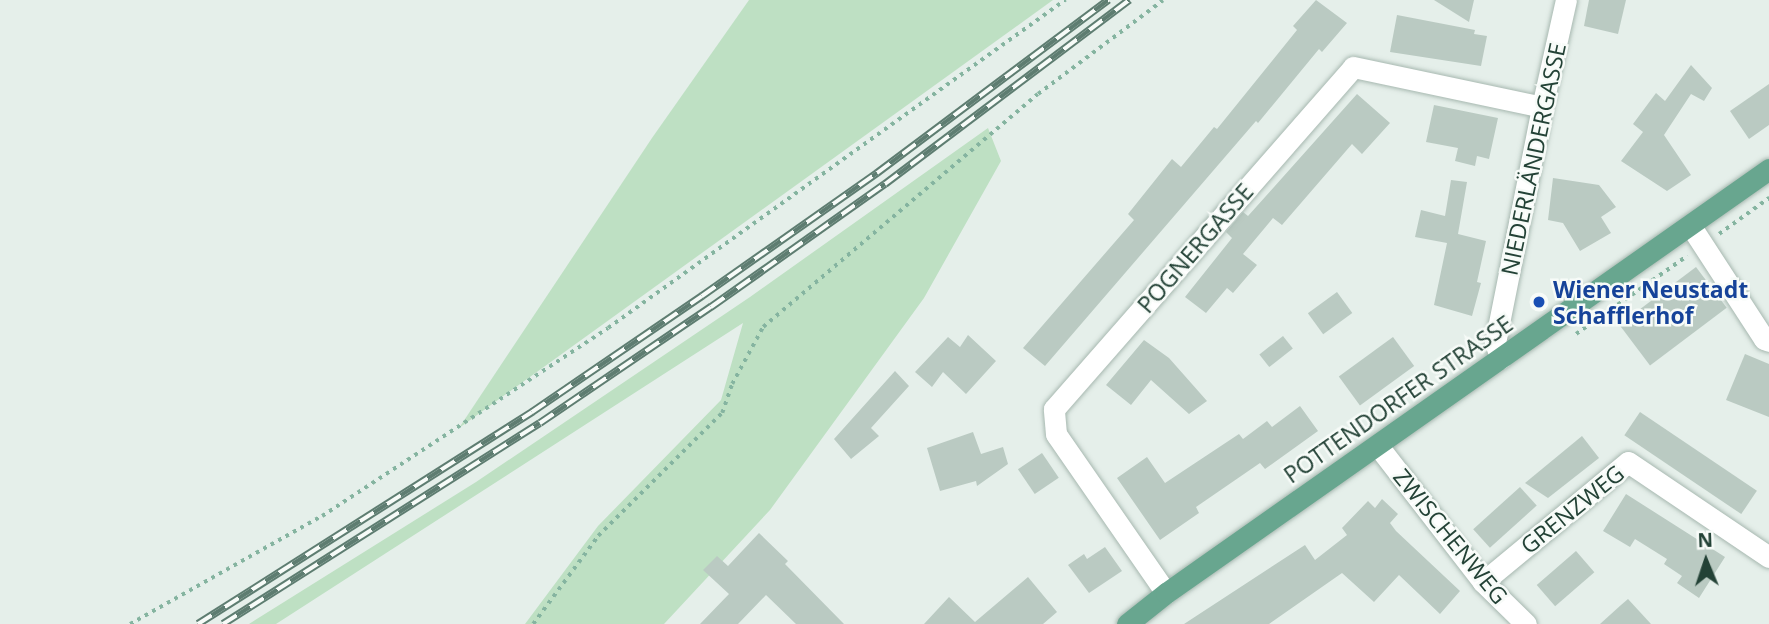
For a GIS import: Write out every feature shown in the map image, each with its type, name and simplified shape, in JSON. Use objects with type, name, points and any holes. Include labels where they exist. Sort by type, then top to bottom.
[{"type":"main road","name":"POTTENDORFER STRASSE","points":[[1127,624],[1166,593],[1769,169]]},
{"type":"street","name":"NIEDERLÄNDERGASSE","points":[[1501,358],[1495,343],[1566,0]]},
{"type":"street","name":"POGNERGASSE","points":[[1166,593],[1056,434],[1054,409],[1353,67],[1542,107]]},
{"type":"street","points":[[1690,225],[1764,339],[1769,341]]},
{"type":"street","name":"ZWISCHENWEG","points":[[1378,446],[1483,582],[1525,624]]},
{"type":"street","name":"GRENZWEG","points":[[1483,582],[1628,462],[1769,556]]},
{"type":"path","points":[[130,624],[322,516],[608,328],[1065,0]]},
{"type":"path","points":[[533,624],[598,536],[722,413],[732,384],[763,327],[1038,94],[1163,0]]},
{"type":"green space","points":[[749,0],[1053,0],[459,428],[652,138]]},
{"type":"green space","points":[[988,128],[1001,161],[924,298],[770,510],[664,624],[525,624],[598,526],[721,400],[743,323],[276,624],[249,624],[476,482],[750,297]]},
{"type":"building","points":[[1316,0],[1347,23],[1322,52],[1319,49],[1258,123],[1256,121],[1045,366],[1023,348],[1134,220],[1128,214],[1172,159],[1181,167],[1214,127],[1217,129],[1297,30],[1293,26]]},
{"type":"building","points":[[1434,0],[1474,0],[1469,22]]},
{"type":"building","points":[[1589,0],[1626,0],[1618,34],[1584,26]]},
{"type":"building","points":[[1397,15],[1475,30],[1474,34],[1487,36],[1481,66],[1390,52]]},
{"type":"building","points":[[1691,65],[1712,88],[1704,101],[1691,94],[1664,135],[1691,175],[1667,191],[1621,161],[1643,132],[1633,124],[1656,93],[1665,101]]},
{"type":"building","points":[[1769,84],[1769,125],[1749,139],[1730,111]]},
{"type":"building","points":[[1357,94],[1390,123],[1362,154],[1352,144],[1282,225],[1273,218],[1243,254],[1257,265],[1233,293],[1227,288],[1206,313],[1185,297],[1232,238],[1226,232],[1243,212],[1248,216]]},
{"type":"building","points":[[1434,105],[1498,118],[1489,159],[1477,156],[1475,166],[1455,161],[1458,148],[1426,142]]},
{"type":"building","points":[[1553,178],[1599,185],[1616,207],[1601,217],[1611,233],[1580,251],[1563,223],[1548,220]]},
{"type":"building","points":[[1451,180],[1467,182],[1458,234],[1486,241],[1477,282],[1481,283],[1472,316],[1434,305],[1447,243],[1415,237],[1421,210],[1445,216]]},
{"type":"building","points":[[1696,267],[1727,308],[1650,366],[1619,325]]},
{"type":"building","points":[[1337,292],[1352,313],[1323,334],[1308,313]]},
{"type":"building","points":[[968,335],[996,361],[966,394],[943,372],[932,387],[915,372],[948,337],[960,347]]},
{"type":"building","points":[[1283,336],[1293,349],[1269,367],[1259,354]]},
{"type":"building","points":[[1393,337],[1414,366],[1360,406],[1339,376]]},
{"type":"building","points":[[1144,340],[1169,358],[1207,401],[1189,414],[1151,380],[1131,405],[1106,385]]},
{"type":"building","points":[[1745,354],[1769,364],[1769,417],[1726,400]]},
{"type":"building","points":[[895,371],[909,386],[871,428],[879,436],[851,459],[834,439]]},
{"type":"building","points":[[1300,406],[1318,431],[1265,469],[1260,463],[1196,507],[1199,513],[1160,540],[1117,478],[1147,457],[1165,483],[1239,434],[1243,439],[1267,421],[1272,427]]},
{"type":"building","points":[[1640,412],[1757,491],[1741,514],[1624,435]]},
{"type":"building","points":[[973,432],[981,454],[1003,447],[1008,464],[977,486],[976,481],[940,491],[927,448]]},
{"type":"building","points":[[1582,436],[1599,458],[1548,498],[1525,483]]},
{"type":"building","points":[[1042,453],[1059,478],[1035,494],[1018,469]]},
{"type":"building","points":[[1520,487],[1537,506],[1490,548],[1473,529]]},
{"type":"building","points":[[1626,494],[1725,557],[1699,598],[1677,583],[1682,576],[1664,564],[1667,559],[1635,539],[1630,547],[1603,531]]},
{"type":"building","points":[[1382,499],[1398,514],[1390,523],[1396,531],[1460,591],[1440,614],[1399,575],[1374,602],[1342,573],[1269,624],[1184,624],[1305,545],[1315,560],[1347,535],[1342,528],[1368,501],[1375,508]]},
{"type":"building","points":[[759,533],[788,561],[785,564],[844,624],[796,624],[766,595],[738,624],[700,624],[729,594],[703,570],[717,556],[728,566]]},
{"type":"building","points":[[1105,547],[1122,571],[1089,593],[1068,565],[1084,554],[1087,559]]},
{"type":"building","points":[[1576,551],[1594,572],[1555,606],[1537,585]]},
{"type":"building","points":[[1028,577],[1057,612],[1043,624],[924,624],[949,597],[975,622]]},
{"type":"building","points":[[1628,599],[1651,624],[1600,624],[1621,605]]},
{"type":"railway","points":[[198,624],[532,412],[702,296],[877,173],[1108,0]]},
{"type":"railway","points":[[223,624],[540,423],[711,307],[885,184],[1129,0]]},
{"type":"place","name":"Wiener Neustadt Schafflerhof","points":[[1539,302]]}]
